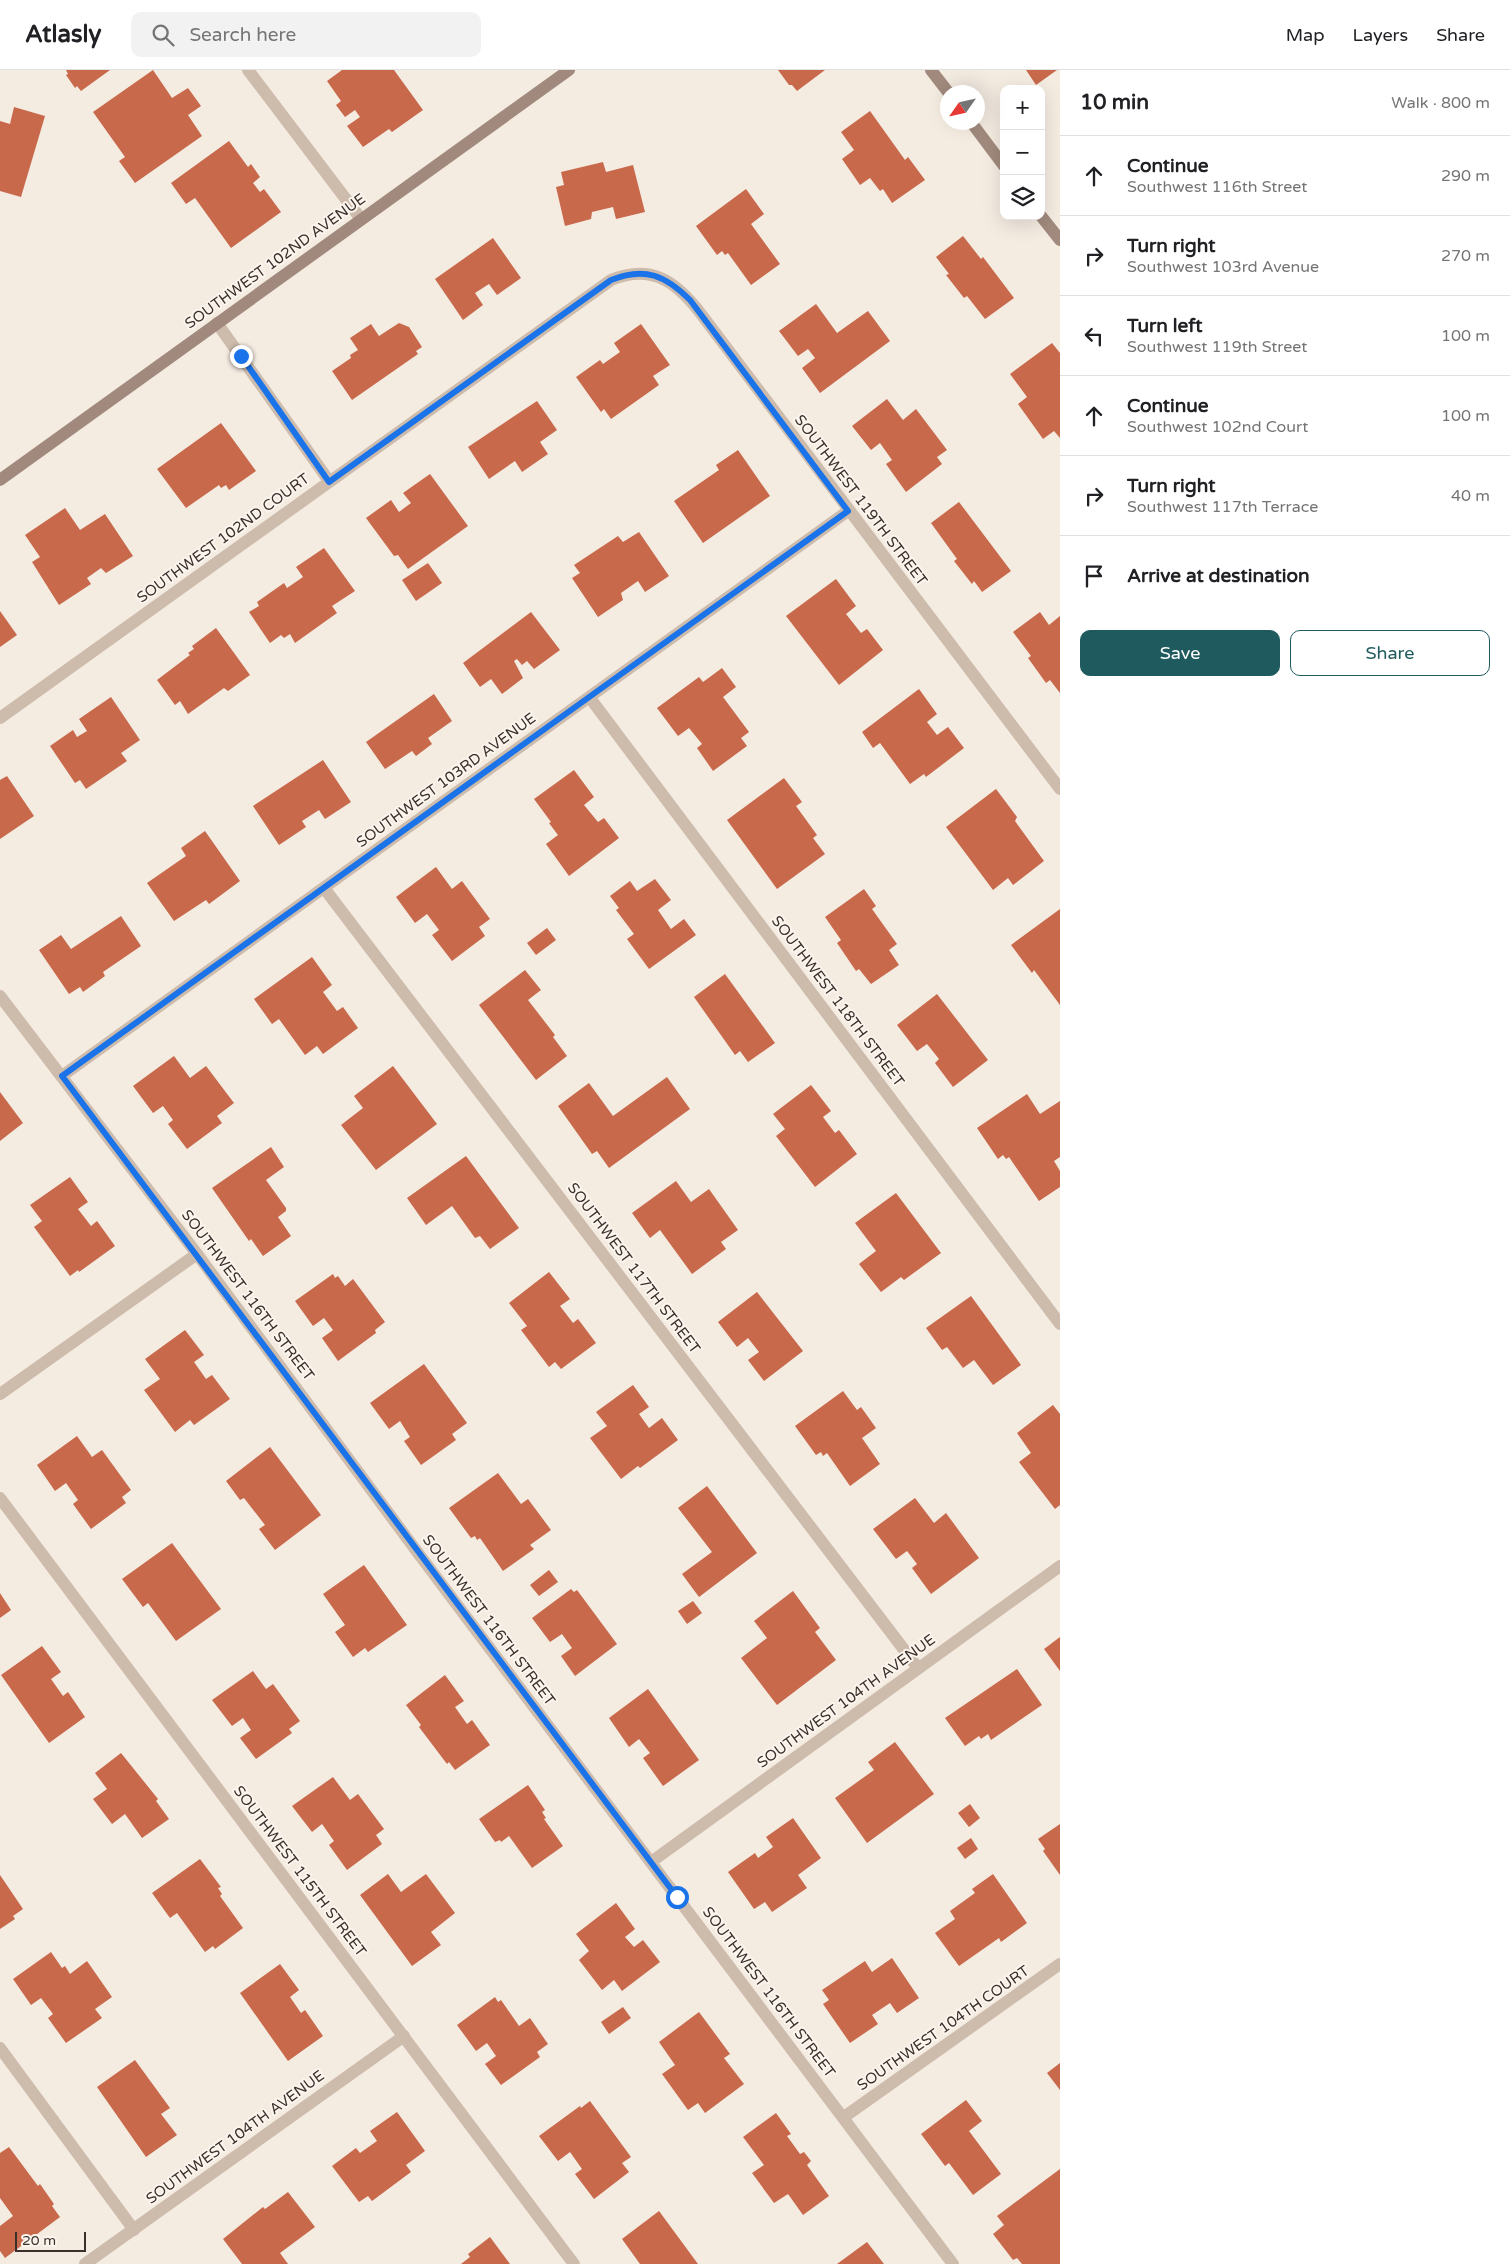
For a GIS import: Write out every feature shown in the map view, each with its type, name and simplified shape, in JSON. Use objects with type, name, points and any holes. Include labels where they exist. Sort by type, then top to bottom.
[{"type":"street","points":[[248,70],[361,220]]},
{"type":"street","name":"SOUTHWEST 102ND AVENUE","points":[[0,480],[569,70]]},
{"type":"street","points":[[932,70],[943,85]]},
{"type":"street","points":[[977,130],[1000,161]]},
{"type":"street","points":[[1044,220],[1060,240]]},
{"type":"street","name":"SOUTHWEST 119TH STREET","points":[[611,280],[626,275],[652,274],[668,280],[698,310],[848,511],[1060,789]]},
{"type":"street","name":"SOUTHWEST 102ND COURT","points":[[0,718],[611,280]]},
{"type":"street","points":[[217,323],[329,482]]},
{"type":"street","name":"SOUTHWEST 103RD AVENUE","points":[[62,1076],[848,511]]},
{"type":"street","name":"SOUTHWEST 118TH STREET","points":[[590,698],[1060,1324]]},
{"type":"street","name":"SOUTHWEST 117TH STREET","points":[[324,888],[918,1668]]},
{"type":"street","name":"SOUTHWEST 116TH STREET","points":[[0,996],[197,1254],[415,1549],[953,2264]]},
{"type":"street","points":[[0,1394],[197,1254]]},
{"type":"street","name":"SOUTHWEST 115TH STREET","points":[[0,1498],[574,2264]]},
{"type":"street","name":"SOUTHWEST 104TH AVENUE","points":[[651,1862],[1060,1566]]},
{"type":"street","name":"SOUTHWEST 104TH COURT","points":[[844,2118],[1060,1964]]},
{"type":"street","name":"SOUTHWEST 104TH AVENUE","points":[[85,2264],[404,2036]]},
{"type":"street","points":[[0,2048],[134,2230]]},
{"type":"building","points":[[66,70],[110,70],[81,91],[77,86],[75,88],[66,75],[68,74]]},
{"type":"building","points":[[153,70],[172,98],[188,88],[201,106],[188,115],[202,136],[135,183],[119,161],[125,157],[93,112]]},
{"type":"building","points":[[342,70],[394,70],[423,110],[392,132],[389,129],[363,147],[347,126],[360,117],[355,110],[345,117],[336,105],[341,101],[327,81]]},
{"type":"building","points":[[778,70],[825,70],[797,91],[792,85],[789,85]]},
{"type":"building","points":[[1026,70],[1057,70],[1036,85]]},
{"type":"building","points":[[14,107],[45,116],[21,197],[0,191],[0,121],[10,124]]},
{"type":"building","points":[[870,111],[905,160],[908,157],[925,180],[892,203],[883,189],[880,191],[870,178],[860,185],[842,159],[854,150],[841,132]]},
{"type":"building","points":[[229,141],[248,167],[251,164],[260,177],[253,183],[260,192],[264,189],[281,212],[231,248],[195,198],[186,204],[171,183]]},
{"type":"building","points":[[603,162],[606,172],[633,165],[645,212],[616,219],[613,207],[592,212],[591,219],[565,226],[556,187],[564,185],[561,172]]},
{"type":"building","points":[[746,189],[764,214],[751,224],[780,264],[751,285],[728,253],[725,255],[722,251],[717,255],[696,226]]},
{"type":"building","points":[[963,236],[981,259],[983,257],[1014,298],[985,319],[967,296],[964,298],[946,275],[949,274],[936,257]]},
{"type":"building","points":[[493,238],[521,278],[497,295],[489,284],[475,293],[483,305],[463,320],[435,279]]},
{"type":"building","points":[[816,304],[837,333],[868,311],[890,341],[820,393],[802,368],[815,358],[808,349],[798,356],[779,331]]},
{"type":"building","points":[[399,323],[409,327],[422,347],[416,351],[418,354],[352,400],[332,371],[351,358],[350,355],[358,350],[350,338],[371,324],[379,336]]},
{"type":"building","points":[[641,324],[670,365],[653,376],[659,385],[611,419],[604,409],[601,412],[576,377],[600,360],[603,364],[620,352],[614,343]]},
{"type":"building","points":[[1052,343],[1060,353],[1060,438],[1054,431],[1043,439],[1018,404],[1027,397],[1010,374]]},
{"type":"building","points":[[887,399],[903,420],[916,409],[947,450],[937,457],[942,464],[906,492],[886,464],[892,460],[880,443],[871,450],[852,426]]},
{"type":"building","points":[[537,401],[557,430],[540,442],[548,454],[522,472],[515,461],[489,479],[468,447]]},
{"type":"building","points":[[221,423],[256,471],[229,490],[226,485],[221,488],[219,485],[186,508],[157,469]]},
{"type":"building","points":[[738,450],[770,496],[703,543],[674,501],[719,470],[716,465]]},
{"type":"building","points":[[430,474],[468,526],[408,569],[398,555],[394,556],[366,518],[391,500],[399,512],[411,503],[403,493]]},
{"type":"building","points":[[959,502],[1011,571],[982,592],[974,581],[972,584],[954,561],[957,559],[931,523]]},
{"type":"building","points":[[65,508],[80,530],[105,514],[133,556],[106,573],[101,568],[87,578],[91,584],[59,605],[32,562],[40,557],[25,535]]},
{"type":"building","points":[[639,532],[669,576],[645,592],[638,581],[621,593],[623,600],[598,617],[572,578],[580,573],[574,565],[618,536],[623,542]]},
{"type":"building","points":[[324,548],[355,591],[332,606],[337,613],[295,643],[290,634],[284,638],[281,635],[270,643],[249,612],[259,606],[257,602],[284,583],[287,588],[303,577],[296,567]]},
{"type":"building","points":[[428,563],[442,583],[416,601],[402,580]]},
{"type":"building","points":[[836,579],[856,606],[846,614],[861,633],[867,629],[883,650],[839,685],[786,616]]},
{"type":"building","points":[[0,611],[17,635],[0,647]]},
{"type":"building","points":[[531,612],[560,650],[534,669],[527,661],[522,665],[517,659],[514,661],[523,678],[502,694],[491,679],[480,687],[463,663]]},
{"type":"building","points":[[1040,612],[1049,625],[1060,616],[1060,693],[1050,680],[1046,683],[1028,658],[1031,656],[1013,632]]},
{"type":"building","points":[[216,628],[250,675],[228,691],[224,688],[188,714],[180,701],[175,705],[157,680],[190,655],[188,653],[194,649],[192,646]]},
{"type":"building","points":[[722,668],[736,687],[723,697],[749,732],[741,738],[747,746],[713,771],[697,748],[702,744],[689,728],[678,736],[657,708],[699,677],[703,682]]},
{"type":"building","points":[[919,689],[937,714],[927,722],[937,735],[948,727],[964,748],[926,777],[924,774],[910,784],[880,743],[873,748],[862,732]]},
{"type":"building","points":[[434,694],[452,721],[428,738],[432,744],[416,756],[412,751],[385,769],[366,742]]},
{"type":"building","points":[[111,697],[140,740],[121,753],[127,761],[86,789],[80,780],[75,783],[50,746],[73,730],[77,737],[87,731],[79,719]]},
{"type":"building","points":[[323,760],[351,802],[325,819],[319,810],[302,821],[306,827],[279,845],[253,806]]},
{"type":"building","points":[[574,770],[594,797],[584,805],[598,822],[604,818],[619,838],[569,876],[546,844],[558,835],[534,799]]},
{"type":"building","points":[[7,776],[34,816],[0,839],[0,780]]},
{"type":"building","points":[[784,778],[802,802],[796,806],[817,835],[813,838],[825,854],[777,889],[727,820]]},
{"type":"building","points":[[996,789],[1017,817],[1015,821],[1044,861],[1013,885],[1008,878],[993,890],[946,827]]},
{"type":"building","points":[[205,831],[240,881],[209,904],[206,900],[174,921],[147,883],[186,856],[181,848]]},
{"type":"building","points":[[436,867],[452,889],[462,881],[490,919],[479,927],[485,936],[452,961],[432,935],[439,930],[427,914],[415,923],[396,897]]},
{"type":"building","points":[[655,879],[671,900],[658,910],[671,929],[684,919],[696,935],[649,969],[627,939],[634,934],[616,910],[619,908],[610,896],[630,881],[637,891]]},
{"type":"building","points":[[864,889],[876,906],[872,909],[897,944],[889,950],[899,965],[871,984],[859,969],[856,971],[837,943],[841,940],[825,917]]},
{"type":"building","points":[[1060,909],[1060,1005],[1034,970],[1032,973],[1011,945]]},
{"type":"building","points":[[121,916],[141,946],[103,972],[105,976],[83,992],[80,987],[69,994],[39,950],[61,935],[71,949]]},
{"type":"building","points":[[547,928],[556,940],[536,955],[527,943]]},
{"type":"building","points":[[312,957],[332,985],[323,992],[337,1011],[343,1007],[358,1028],[323,1054],[317,1046],[305,1055],[279,1019],[272,1024],[254,999]]},
{"type":"building","points":[[525,970],[541,990],[528,1000],[555,1035],[553,1037],[567,1056],[536,1080],[479,1005]]},
{"type":"building","points":[[725,974],[775,1043],[748,1062],[740,1051],[735,1055],[694,997]]},
{"type":"building","points":[[937,994],[988,1060],[953,1087],[935,1063],[939,1059],[927,1044],[917,1051],[897,1025]]},
{"type":"building","points":[[174,1056],[190,1078],[206,1066],[234,1103],[217,1116],[222,1123],[187,1149],[168,1124],[173,1120],[163,1106],[153,1113],[133,1086]]},
{"type":"building","points":[[393,1066],[437,1124],[376,1170],[341,1125],[363,1108],[354,1096]]},
{"type":"building","points":[[667,1077],[690,1109],[609,1168],[597,1151],[592,1154],[558,1106],[589,1083],[613,1116]]},
{"type":"building","points":[[811,1085],[831,1111],[823,1117],[835,1133],[839,1130],[857,1154],[815,1187],[776,1136],[785,1129],[773,1114]]},
{"type":"building","points":[[0,1092],[23,1123],[0,1141]]},
{"type":"building","points":[[1027,1094],[1040,1114],[1060,1101],[1060,1157],[1054,1161],[1060,1171],[1060,1187],[1039,1201],[1009,1157],[1006,1159],[1003,1155],[998,1159],[977,1128]]},
{"type":"building","points":[[271,1147],[284,1167],[266,1180],[286,1208],[286,1211],[278,1217],[291,1236],[263,1256],[251,1239],[249,1241],[212,1188]]},
{"type":"building","points":[[466,1156],[519,1228],[490,1249],[480,1236],[475,1238],[452,1206],[426,1225],[407,1198]]},
{"type":"building","points":[[70,1177],[88,1202],[78,1209],[91,1226],[97,1221],[115,1246],[79,1272],[78,1270],[70,1276],[34,1227],[42,1221],[30,1205]]},
{"type":"building","points":[[676,1181],[691,1202],[709,1189],[738,1230],[721,1242],[726,1249],[692,1274],[660,1230],[650,1238],[632,1213]]},
{"type":"building","points":[[896,1193],[941,1253],[904,1280],[901,1277],[881,1292],[859,1264],[876,1251],[855,1223]]},
{"type":"building","points":[[549,1272],[570,1299],[560,1306],[573,1323],[578,1319],[596,1343],[561,1369],[555,1362],[549,1367],[521,1330],[527,1326],[509,1303]]},
{"type":"building","points":[[333,1274],[335,1278],[338,1276],[345,1286],[353,1279],[385,1322],[375,1330],[376,1333],[338,1361],[322,1338],[333,1330],[324,1318],[313,1326],[295,1301]]},
{"type":"building","points":[[757,1292],[803,1351],[764,1381],[748,1360],[759,1352],[748,1338],[737,1347],[718,1322]]},
{"type":"building","points":[[971,1296],[1021,1365],[993,1385],[974,1360],[963,1368],[947,1347],[942,1350],[926,1328]]},
{"type":"building","points":[[185,1330],[204,1355],[194,1362],[206,1379],[212,1375],[230,1399],[194,1425],[190,1420],[175,1432],[144,1390],[160,1379],[145,1359]]},
{"type":"building","points":[[424,1364],[467,1423],[452,1434],[456,1440],[421,1465],[404,1441],[410,1437],[400,1421],[389,1429],[370,1403]]},
{"type":"building","points":[[633,1385],[649,1407],[639,1414],[649,1428],[662,1418],[678,1440],[640,1468],[638,1466],[621,1479],[590,1438],[607,1426],[596,1412]]},
{"type":"building","points":[[843,1391],[857,1410],[861,1407],[876,1428],[862,1438],[880,1464],[850,1486],[827,1453],[823,1456],[821,1452],[816,1455],[795,1426]]},
{"type":"building","points":[[1053,1405],[1060,1414],[1060,1505],[1055,1509],[1019,1462],[1031,1453],[1017,1433]]},
{"type":"building","points":[[77,1436],[92,1457],[102,1450],[131,1490],[122,1497],[126,1503],[91,1529],[73,1504],[78,1500],[66,1483],[55,1491],[37,1465]]},
{"type":"building","points":[[270,1447],[321,1515],[275,1550],[259,1529],[265,1525],[244,1498],[240,1500],[226,1481]]},
{"type":"building","points":[[498,1473],[521,1504],[528,1499],[551,1530],[530,1545],[534,1549],[503,1571],[480,1538],[477,1540],[475,1536],[471,1538],[449,1508]]},
{"type":"building","points":[[707,1486],[757,1553],[699,1597],[682,1574],[712,1552],[678,1508]]},
{"type":"building","points":[[915,1498],[934,1523],[946,1513],[979,1558],[931,1594],[912,1568],[917,1564],[907,1551],[896,1559],[873,1529]]},
{"type":"building","points":[[172,1543],[221,1609],[176,1641],[148,1603],[143,1607],[122,1579]]},
{"type":"building","points":[[364,1565],[407,1625],[368,1652],[365,1648],[353,1657],[335,1632],[345,1625],[323,1594]]},
{"type":"building","points":[[549,1570],[558,1582],[539,1596],[530,1585]]},
{"type":"building","points":[[571,1589],[574,1592],[577,1590],[617,1644],[575,1676],[561,1656],[572,1648],[562,1634],[550,1642],[532,1618]]},
{"type":"building","points":[[793,1591],[820,1628],[815,1632],[836,1660],[777,1705],[741,1658],[767,1638],[754,1621]]},
{"type":"building","points":[[0,1593],[11,1610],[0,1618]]},
{"type":"building","points":[[693,1601],[702,1613],[687,1624],[678,1611]]},
{"type":"building","points":[[1060,1637],[1060,1671],[1044,1649]]},
{"type":"building","points":[[42,1646],[61,1672],[51,1679],[63,1696],[68,1692],[85,1717],[49,1743],[1,1675]]},
{"type":"building","points":[[1017,1669],[1042,1705],[991,1740],[988,1734],[981,1739],[979,1736],[965,1746],[945,1718]]},
{"type":"building","points":[[253,1671],[266,1689],[273,1684],[300,1721],[289,1729],[292,1733],[256,1759],[240,1738],[251,1730],[243,1718],[232,1726],[212,1700]]},
{"type":"building","points":[[445,1675],[464,1701],[455,1707],[467,1724],[472,1720],[490,1745],[455,1770],[449,1762],[447,1764],[419,1727],[421,1725],[406,1705]]},
{"type":"building","points":[[648,1689],[699,1760],[663,1786],[643,1758],[650,1753],[639,1739],[629,1747],[609,1718]]},
{"type":"building","points":[[895,1742],[934,1794],[867,1843],[835,1798],[874,1770],[868,1762]]},
{"type":"building","points":[[121,1753],[158,1799],[156,1801],[169,1819],[142,1838],[125,1814],[112,1824],[93,1799],[107,1789],[95,1773]]},
{"type":"building","points":[[333,1777],[350,1800],[358,1794],[384,1829],[376,1835],[382,1844],[347,1870],[329,1845],[334,1841],[322,1824],[312,1832],[292,1806]]},
{"type":"building","points":[[528,1785],[545,1810],[542,1812],[546,1818],[544,1819],[563,1846],[532,1868],[509,1836],[501,1842],[500,1840],[495,1842],[479,1819]]},
{"type":"building","points":[[970,1804],[980,1818],[969,1827],[958,1813]]},
{"type":"building","points":[[793,1818],[821,1858],[798,1875],[807,1888],[772,1912],[765,1902],[754,1909],[728,1872],[755,1853],[758,1858],[773,1847],[766,1837]]},
{"type":"building","points":[[1060,1824],[1060,1875],[1043,1851],[1045,1849],[1038,1839]]},
{"type":"building","points":[[971,1838],[978,1849],[965,1859],[957,1848]]},
{"type":"building","points":[[200,1859],[221,1887],[218,1888],[222,1894],[220,1896],[243,1928],[215,1949],[213,1946],[205,1952],[177,1913],[170,1918],[152,1893]]},
{"type":"building","points":[[388,1874],[401,1892],[426,1874],[455,1913],[431,1932],[441,1945],[412,1966],[360,1895]]},
{"type":"building","points":[[993,1874],[1027,1923],[1001,1942],[999,1938],[959,1966],[935,1933],[955,1919],[950,1911],[975,1893],[972,1889]]},
{"type":"building","points":[[0,1875],[23,1909],[13,1916],[15,1919],[0,1929]]},
{"type":"building","points":[[616,1903],[635,1929],[625,1937],[634,1947],[643,1940],[660,1962],[622,1991],[614,1980],[602,1990],[579,1960],[589,1951],[576,1934]]},
{"type":"building","points":[[51,1952],[62,1968],[65,1966],[70,1974],[87,1961],[112,1997],[95,2009],[102,2018],[66,2043],[48,2018],[53,2014],[41,1998],[31,2005],[13,1979]]},
{"type":"building","points":[[892,1958],[919,1998],[897,2013],[890,2003],[872,2015],[878,2024],[850,2043],[823,2004],[829,2000],[822,1990],[865,1961],[872,1972]]},
{"type":"building","points":[[280,1964],[299,1990],[290,1997],[301,2013],[305,2010],[323,2036],[288,2061],[240,1993]]},
{"type":"building","points":[[495,1997],[498,2002],[501,2000],[519,2026],[530,2018],[548,2044],[537,2052],[540,2057],[501,2085],[485,2064],[496,2056],[487,2043],[476,2051],[457,2025]]},
{"type":"building","points":[[623,2007],[631,2018],[609,2034],[601,2022]]},
{"type":"building","points":[[699,2012],[730,2054],[724,2058],[744,2084],[705,2113],[698,2103],[688,2110],[662,2074],[675,2065],[659,2042]]},
{"type":"building","points":[[135,2060],[170,2108],[161,2114],[177,2135],[146,2157],[97,2087]]},
{"type":"building","points":[[1060,2063],[1060,2090],[1047,2073]]},
{"type":"building","points":[[966,2100],[982,2121],[969,2131],[1001,2174],[973,2195],[949,2163],[945,2166],[921,2134]]},
{"type":"building","points":[[590,2101],[631,2157],[622,2163],[629,2172],[594,2199],[575,2174],[582,2169],[570,2152],[558,2161],[539,2136],[580,2106],[581,2108]]},
{"type":"building","points":[[397,2112],[425,2151],[406,2165],[411,2172],[372,2201],[368,2196],[359,2202],[332,2166],[356,2148],[360,2153],[377,2141],[370,2131]]},
{"type":"building","points":[[776,2113],[791,2134],[787,2136],[800,2154],[804,2152],[811,2161],[807,2165],[829,2196],[803,2215],[788,2194],[774,2203],[752,2173],[764,2165],[743,2137]]},
{"type":"building","points":[[9,2147],[38,2186],[40,2184],[54,2204],[52,2206],[60,2217],[5,2258],[0,2251],[0,2226],[13,2216],[0,2198],[0,2153]]},
{"type":"building","points":[[1060,2169],[1060,2264],[1022,2264],[1017,2258],[1013,2260],[993,2234],[1004,2225],[997,2216]]},
{"type":"building","points":[[288,2192],[315,2227],[280,2253],[288,2264],[242,2264],[223,2239],[263,2207],[265,2209]]},
{"type":"building","points":[[659,2211],[698,2264],[640,2264],[622,2239]]},
{"type":"building","points":[[490,2237],[510,2264],[461,2264],[470,2257],[468,2254]]},
{"type":"building","points":[[867,2242],[884,2264],[837,2264]]},
{"type":"route","points":[[241,356],[329,482],[611,280],[621,276],[643,274],[660,276],[681,291],[698,310],[848,511],[62,1076],[677,1897]]}]
